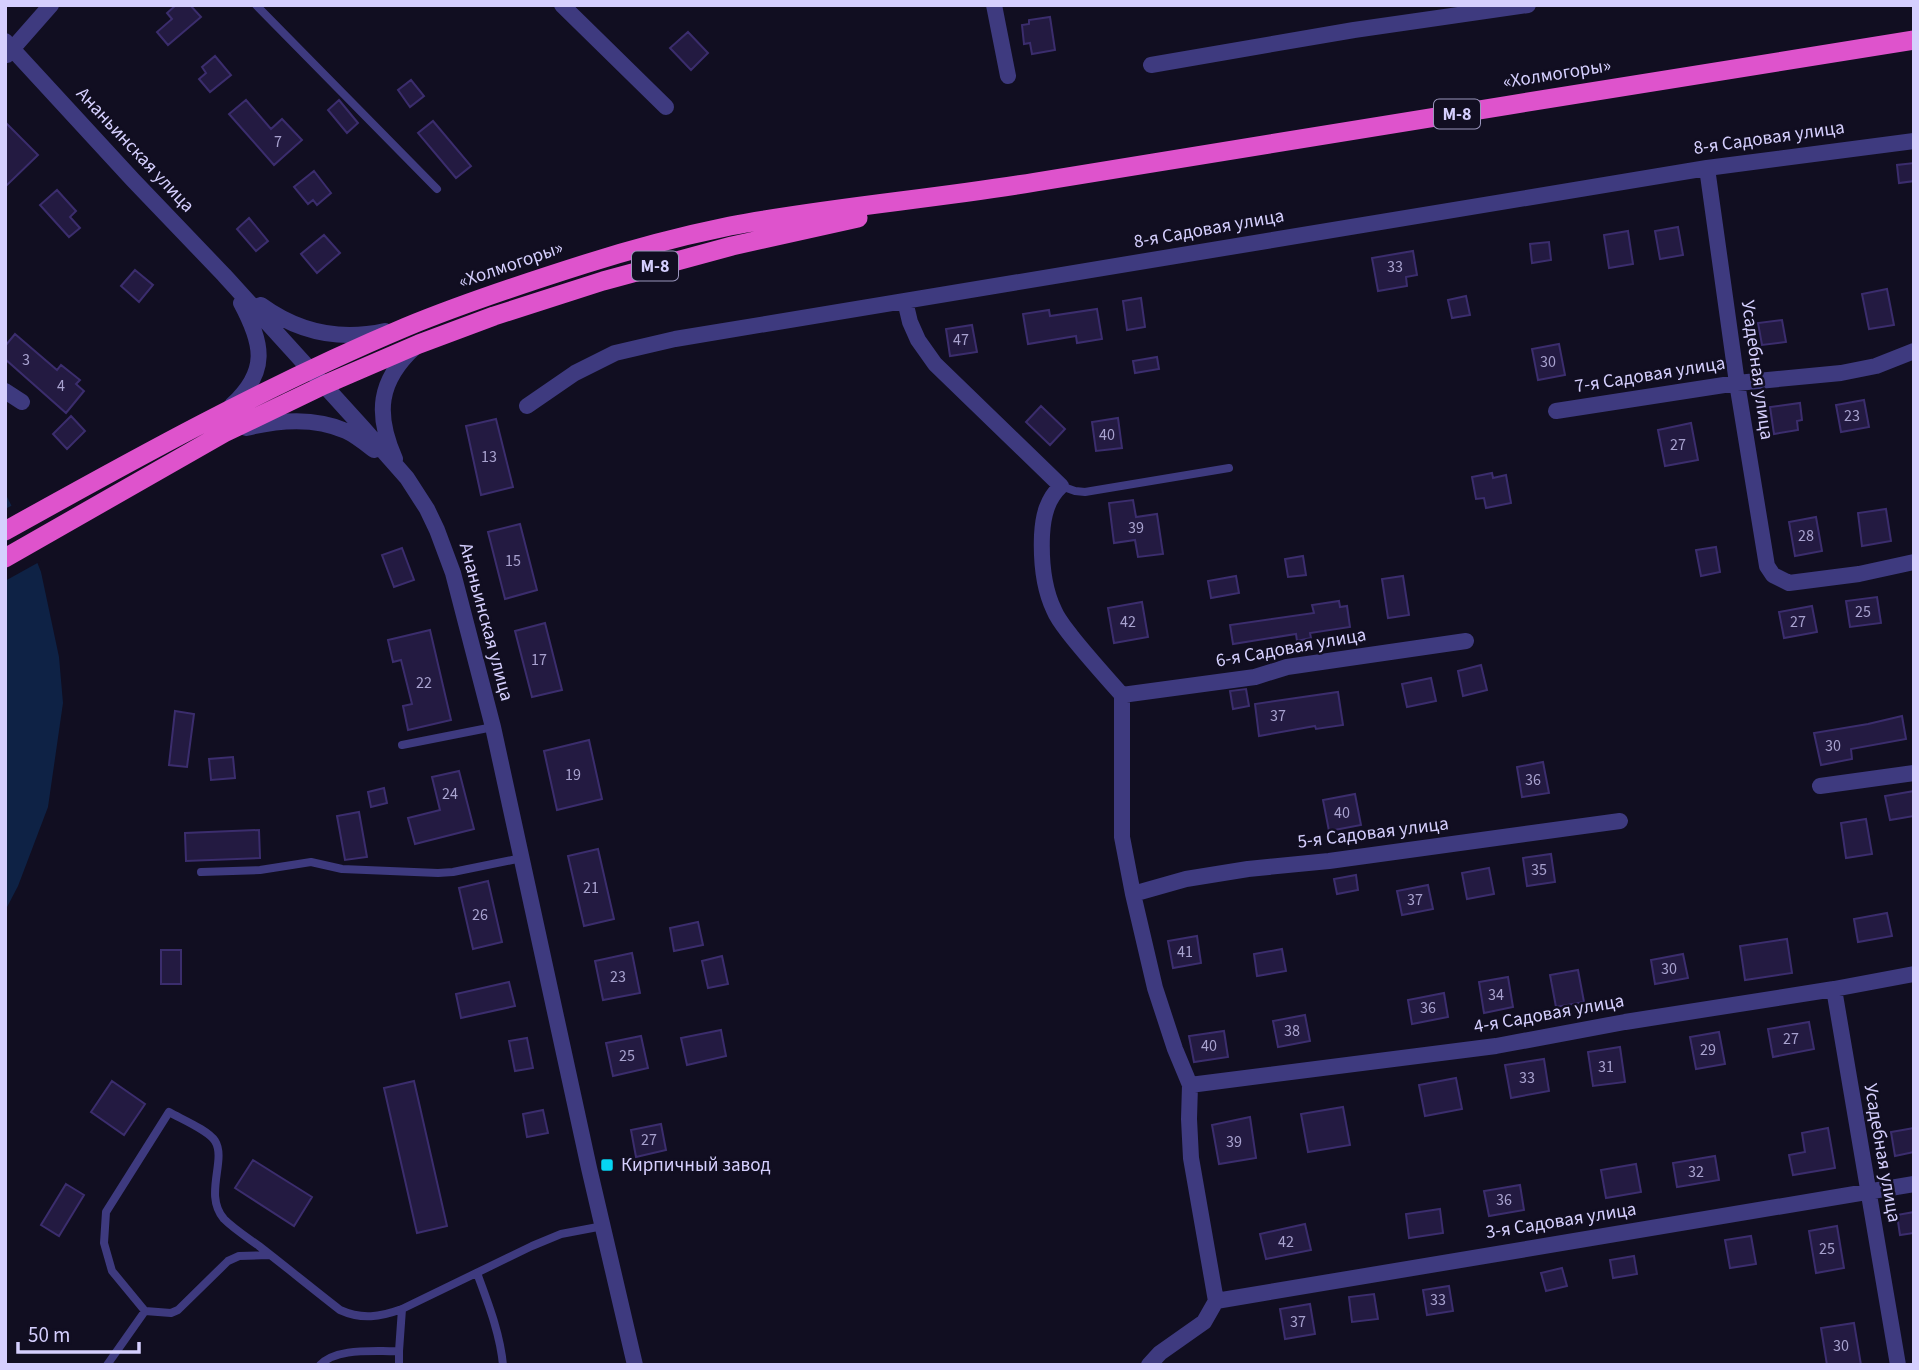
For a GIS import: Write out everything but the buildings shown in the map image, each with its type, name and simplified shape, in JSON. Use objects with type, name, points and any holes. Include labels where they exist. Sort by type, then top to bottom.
[{"type":"highway","name":"«Холмогоры»","points":[[5,531],[224,412],[407,327],[585,264],[676,238],[730,226],[999,188],[1914,40]]},
{"type":"highway","name":"«Холмогоры»","points":[[5,558],[224,433],[324,385],[419,344],[557,295],[708,252],[999,188]]},
{"type":"street","points":[[8,49],[51,5]]},
{"type":"street","points":[[562,5],[666,107]]},
{"type":"street","points":[[994,5],[1008,76]]},
{"type":"street","points":[[1152,65],[1354,30],[1528,5]]},
{"type":"street","name":"Ананьинская улица","points":[[8,49],[229,279],[401,470],[427,509],[446,552],[461,601],[493,727],[635,1365]]},
{"type":"street","name":"8-я Садовая улица","points":[[527,406],[575,373],[605,358],[626,350],[675,339],[1707,168],[1914,141]]},
{"type":"street","name":"Усадебная улица","points":[[1707,168],[1737,383],[1767,566],[1773,575],[1789,583],[1859,574],[1914,562]]},
{"type":"street","points":[[229,279],[279,318],[315,332],[364,335],[407,327]]},
{"type":"street","points":[[224,412],[248,388],[258,369],[260,358],[253,324],[229,279]]},
{"type":"street","points":[[905,301],[918,340],[935,364],[1061,486],[1052,495],[1045,511],[1042,531],[1041,559],[1046,590],[1054,612],[1096,667],[1122,695],[1122,837],[1162,1011],[1190,1085],[1191,1158],[1216,1301],[1204,1322],[1160,1353],[1149,1365]]},
{"type":"street","points":[[401,470],[384,428],[383,403],[391,376],[419,344]]},
{"type":"street","name":"7-я Садовая улица","points":[[1556,411],[1737,383],[1859,370],[1914,351]]},
{"type":"street","points":[[5,391],[22,402]]},
{"type":"street","points":[[224,433],[276,422],[320,424],[346,431],[401,470]]},
{"type":"street","name":"6-я Садовая улица","points":[[1122,695],[1255,677],[1287,667],[1466,641]]},
{"type":"street","points":[[1820,786],[1914,773]]},
{"type":"street","name":"5-я Садовая улица","points":[[1133,894],[1186,879],[1248,869],[1329,861],[1620,821]]},
{"type":"street","name":"4-я Садовая улица","points":[[1190,1085],[1496,1046],[1914,974]]},
{"type":"street","name":"Усадебная улица","points":[[1834,989],[1898,1365]]},
{"type":"street","name":"3-я Садовая улица","points":[[1216,1301],[1914,1184]]},
{"type":"lane","points":[[256,5],[437,190]]},
{"type":"lane","points":[[1061,486],[1085,492],[1229,468]]},
{"type":"lane","points":[[402,745],[493,727]]},
{"type":"lane","points":[[201,872],[260,870],[311,862],[342,869],[438,873],[522,858]]},
{"type":"lane","points":[[270,1255],[239,1256],[228,1261],[178,1310],[171,1313],[145,1311],[113,1271],[103,1243],[106,1212],[169,1112],[209,1134],[216,1142],[218,1153],[215,1189],[217,1206],[224,1219],[270,1255],[340,1310],[352,1316],[383,1316],[561,1234],[603,1226]]},
{"type":"lane","points":[[477,1273],[502,1348],[503,1365]]},
{"type":"lane","points":[[399,1365],[402,1309]]},
{"type":"lane","points":[[107,1365],[145,1311]]},
{"type":"lane","points":[[320,1365],[337,1354],[399,1351]]},
{"type":"water","points":[[5,493],[41,572],[59,657],[63,703],[48,807],[18,886],[5,911]]},
{"type":"pier","points":[[15,504],[41,561],[5,581],[5,509]]},
{"type":"place","name":"Кирпичный завод","points":[[607,1165]]}]
